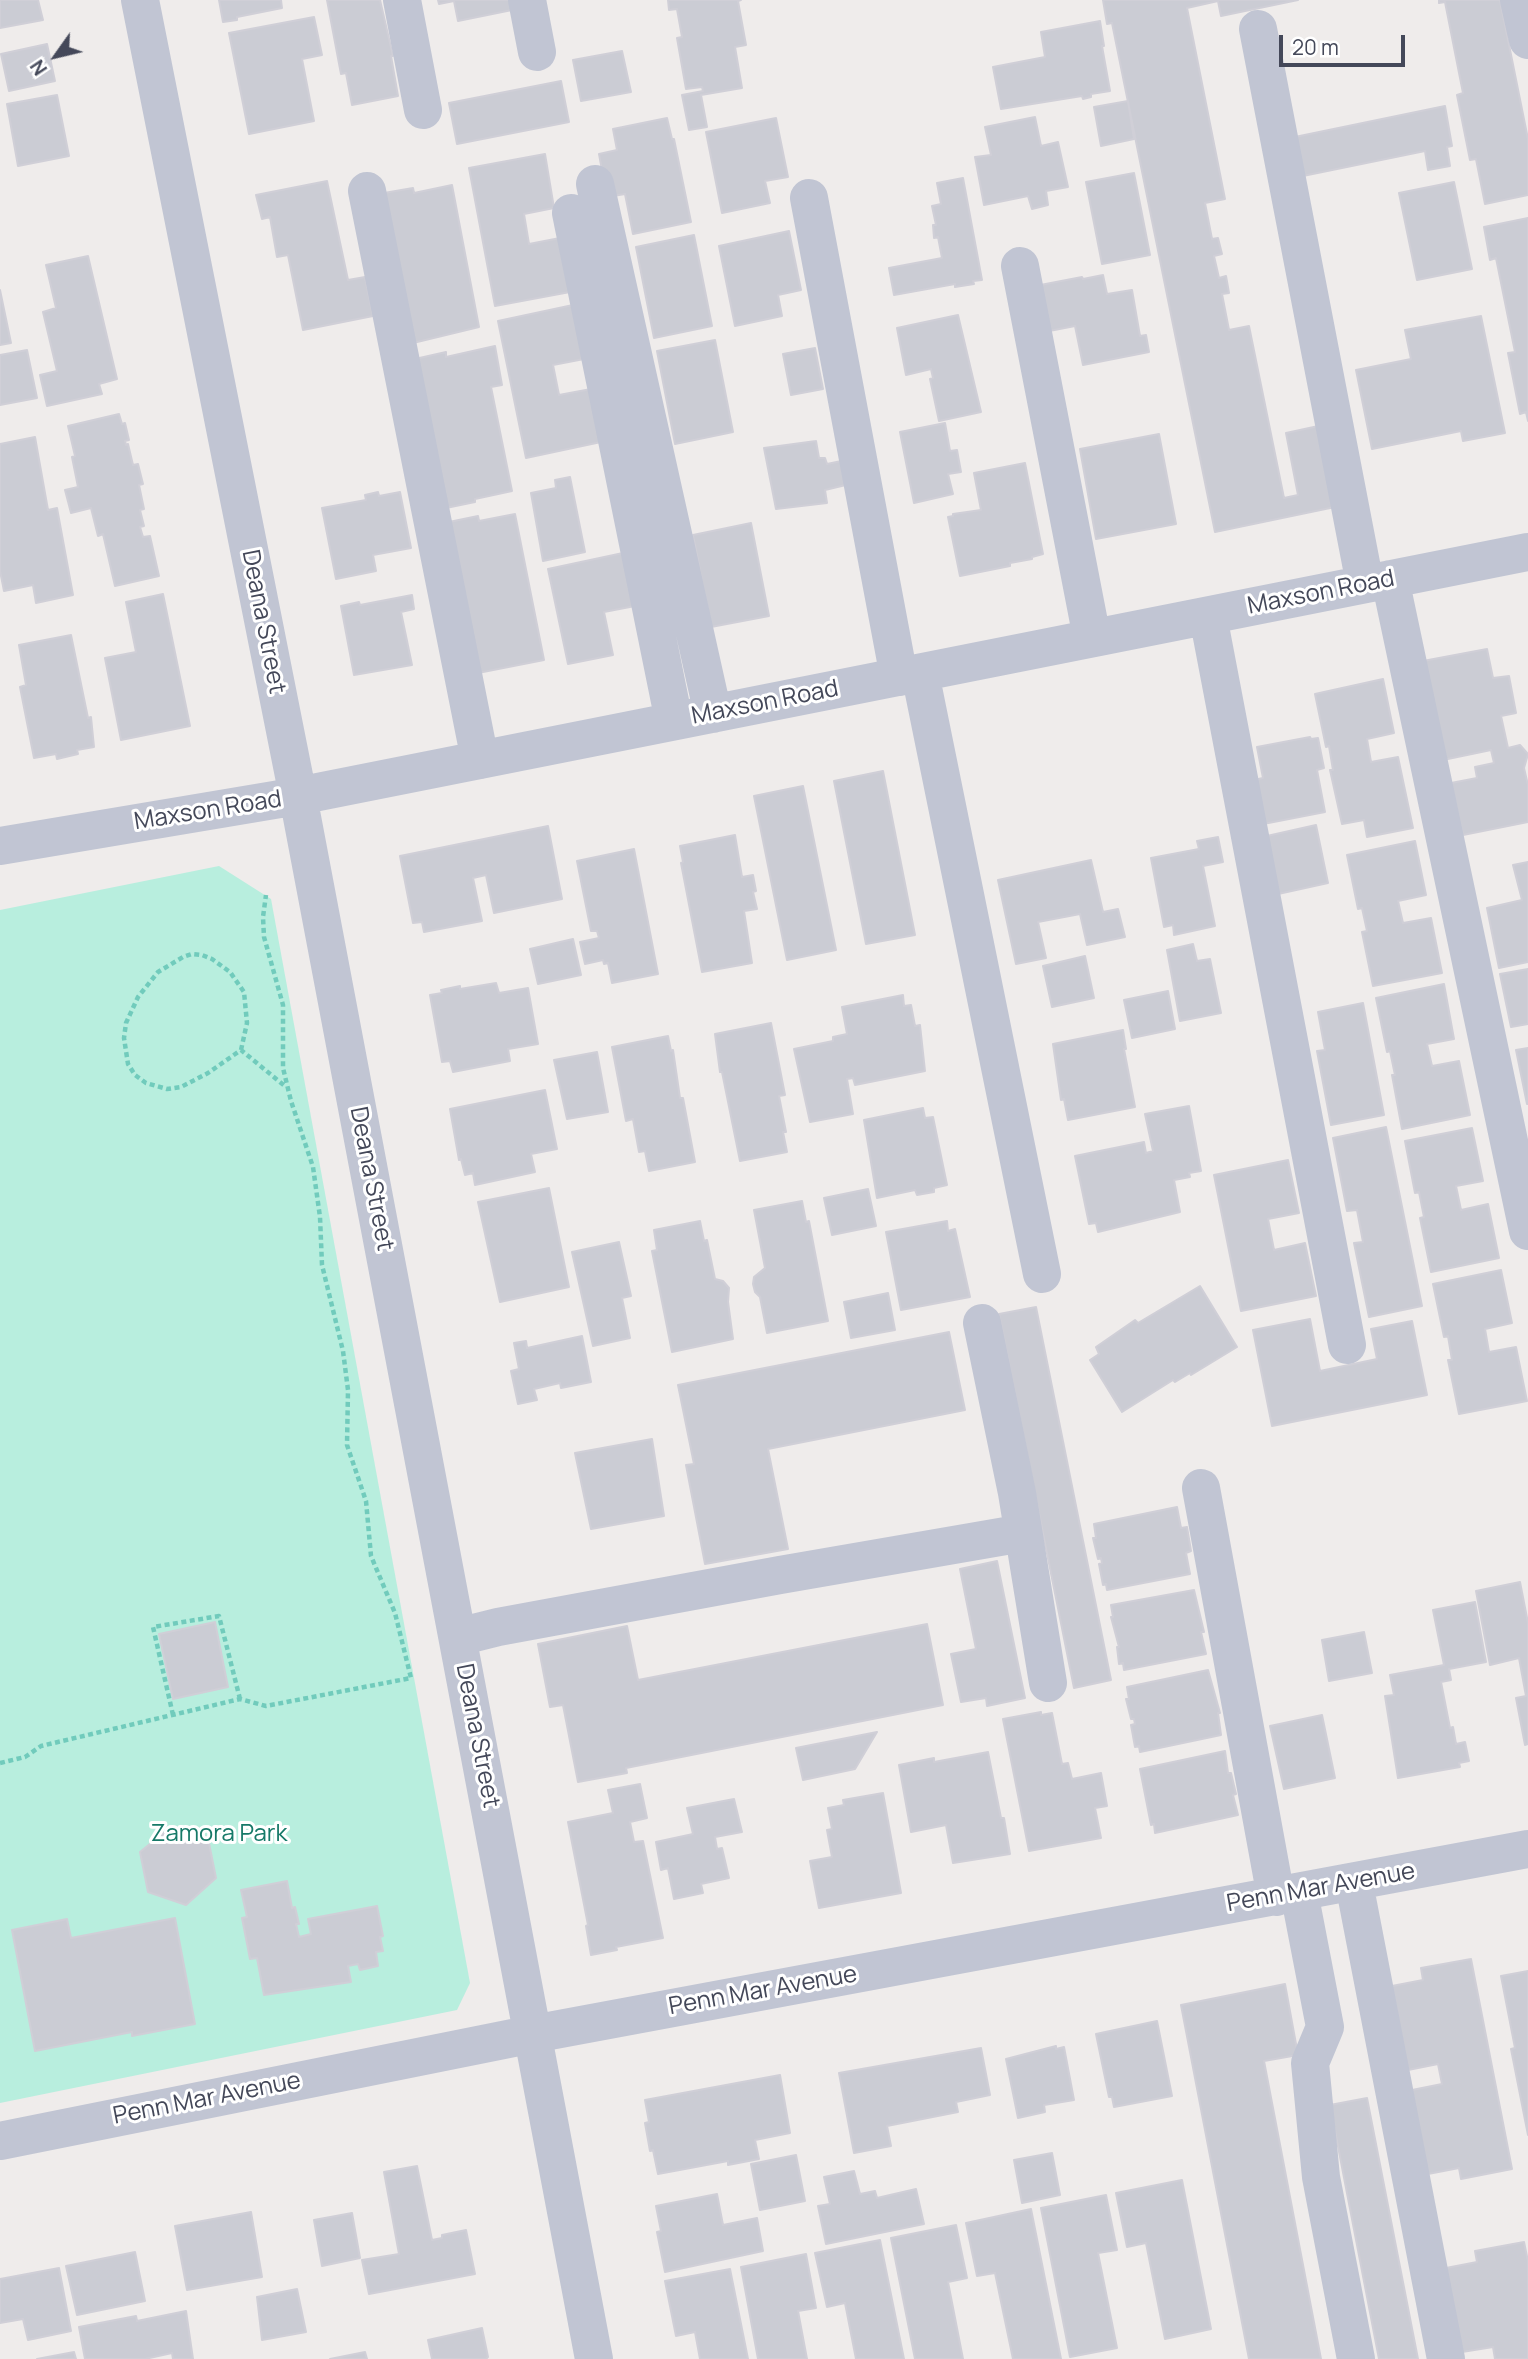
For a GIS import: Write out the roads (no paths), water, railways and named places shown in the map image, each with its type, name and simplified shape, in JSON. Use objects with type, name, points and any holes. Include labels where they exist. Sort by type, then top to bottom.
[{"type":"street","name":"Deana Street","points":[[140,0],[298,796],[594,2359]]},
{"type":"street","points":[[402,0],[423,110]]},
{"type":"street","points":[[527,0],[537,52]]},
{"type":"street","points":[[1519,0],[1528,40]]},
{"type":"street","points":[[1258,29],[1377,582],[1528,1231]]},
{"type":"street","points":[[595,184],[713,714]]},
{"type":"street","points":[[367,191],[480,760]]},
{"type":"street","points":[[809,198],[909,675],[1042,1274]]},
{"type":"street","points":[[571,214],[674,721]]},
{"type":"street","points":[[1020,266],[1092,638]]},
{"type":"street","name":"Maxson Road","points":[[1,843],[298,796],[1528,552]]},
{"type":"street","points":[[1208,615],[1348,1345]]},
{"type":"street","points":[[982,1323],[1023,1533],[1048,1683]]},
{"type":"street","points":[[1202,1488],[1287,1895],[1325,2027],[1310,2063],[1321,2177],[1356,2359]]},
{"type":"street","points":[[458,1637],[498,1627],[1023,1533]]},
{"type":"street","name":"Penn Mar Avenue","points":[[0,2141],[533,2034],[1528,1849]]},
{"type":"street","points":[[1354,1883],[1446,2359]]},
{"type":"park label","name":"Zamora Park","points":[[219,1834]]}]
